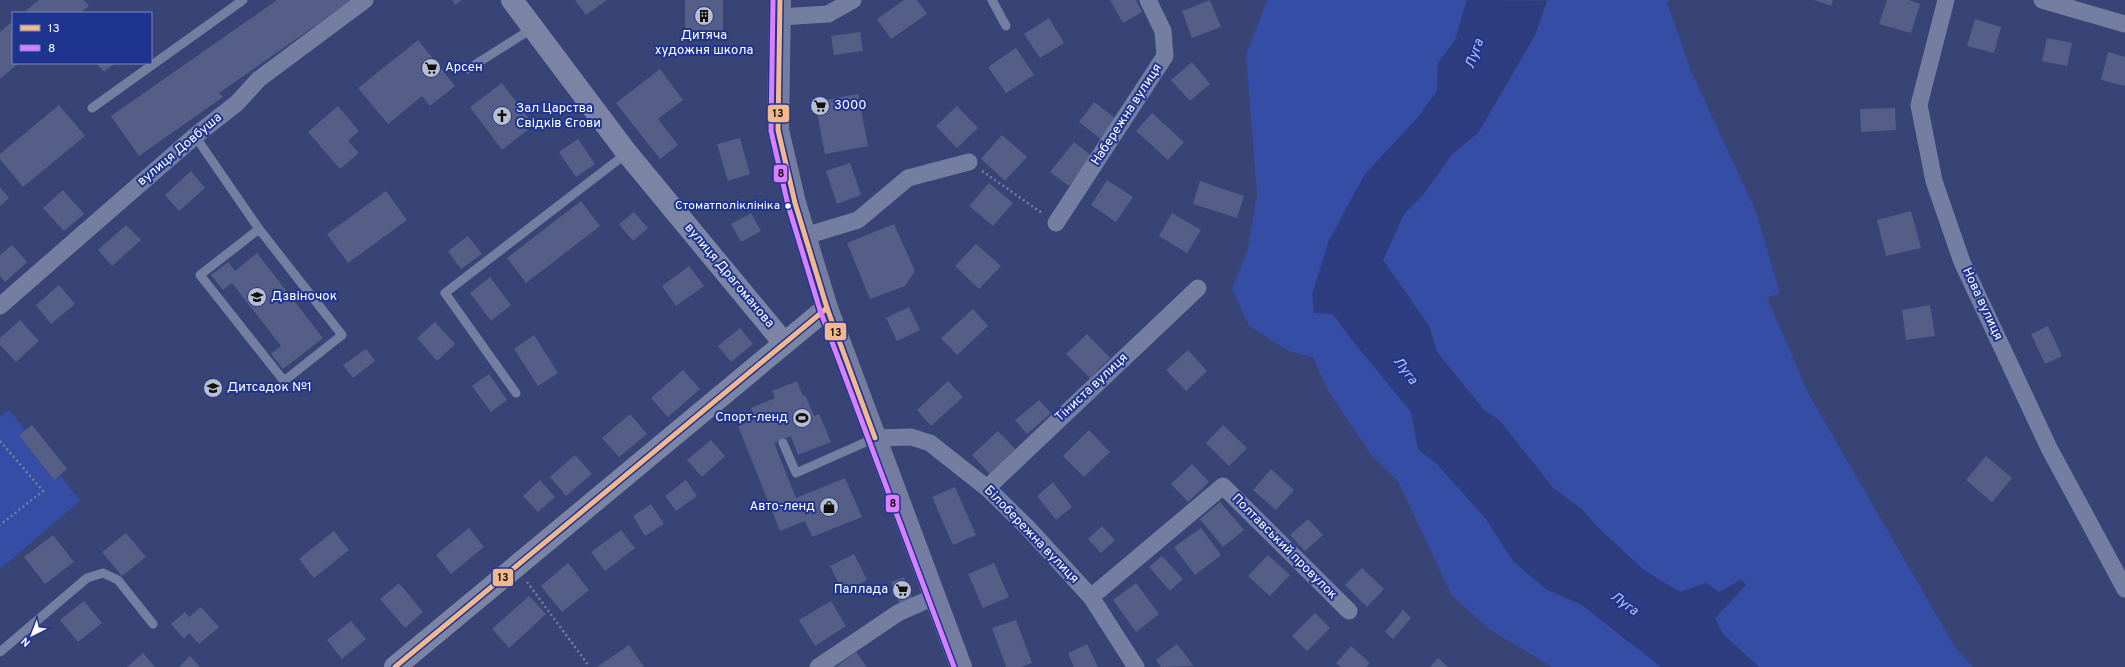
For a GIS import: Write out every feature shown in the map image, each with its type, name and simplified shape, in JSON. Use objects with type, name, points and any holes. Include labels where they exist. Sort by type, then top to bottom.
[{"type":"main road","points":[[780,9],[778,130],[795,203],[827,308],[961,667]]},
{"type":"street","name":"вулиця Довбуша","points":[[0,306],[196,136],[237,103],[259,78],[365,0]]},
{"type":"street","name":"вулиця Драгоманова","points":[[512,0],[627,153],[784,343]]},
{"type":"street","points":[[780,9],[828,14],[853,0]]},
{"type":"street","name":"Набережна вулиця","points":[[1056,223],[1165,56],[1163,31],[1148,0]]},
{"type":"street","name":"Нова вулиця","points":[[1946,0],[1919,105],[1934,181],[1962,262],[2045,440],[2125,589]]},
{"type":"street","points":[[2042,0],[2125,24]]},
{"type":"street","points":[[805,236],[858,220],[908,178],[969,162]]},
{"type":"street","name":"Тіниста вулиця","points":[[987,488],[1198,288]]},
{"type":"street","points":[[395,667],[827,308]]},
{"type":"street","name":"Білобережна вулиця","points":[[875,438],[911,437],[930,443],[987,488],[1028,528],[1091,597],[1136,667]]},
{"type":"street","name":"Полтавський провулок","points":[[1091,597],[1223,486],[1349,611]]},
{"type":"street","points":[[818,667],[898,614],[934,597]]},
{"type":"lane","points":[[92,108],[243,0]]},
{"type":"lane","points":[[992,0],[1006,26]]},
{"type":"lane","points":[[468,69],[533,28]]},
{"type":"lane","points":[[196,136],[259,229],[342,335],[284,381],[200,275],[259,229]]},
{"type":"lane","points":[[516,393],[445,293],[627,153]]},
{"type":"lane","points":[[783,443],[796,473],[875,438]]},
{"type":"lane","points":[[0,652],[87,578],[103,573],[118,580],[153,624]]},
{"type":"path","points":[[969,162],[1056,223]]},
{"type":"path","points":[[0,441],[43,491],[0,525]]},
{"type":"path","points":[[516,567],[589,666]]},
{"type":"shaded area","points":[[1267,0],[1467,0],[1455,40],[1438,63],[1437,91],[1419,116],[1333,314],[1411,412],[1418,449],[1438,465],[1486,519],[1513,561],[1546,589],[1582,605],[1661,667],[1552,667],[1489,629],[1452,596],[1398,481],[1372,456],[1328,391],[1313,357],[1289,351],[1249,326],[1232,289],[1248,249],[1257,194],[1246,55]]},
{"type":"shaded area","points":[[1547,0],[1669,0],[1667,3],[1692,73],[1756,212],[1780,294],[1767,297],[1808,393],[1955,647],[1973,667],[1759,667],[1723,634],[1715,618],[1746,585],[1741,580],[1719,592],[1706,583],[1680,592],[1645,571],[1594,524],[1582,509],[1554,489],[1499,420],[1484,410],[1437,352],[1429,326],[1383,260],[1404,214],[1423,195],[1452,154],[1478,133],[1535,35]]},
{"type":"shaded area","points":[[9,410],[25,430],[19,435],[53,479],[60,475],[80,501],[0,569],[0,417]]},
{"type":"water","name":"Луга","points":[[1467,0],[1547,1],[1535,35],[1478,133],[1452,154],[1423,195],[1404,214],[1383,260],[1429,326],[1437,352],[1484,410],[1499,420],[1554,489],[1582,509],[1594,524],[1645,571],[1680,592],[1706,583],[1719,592],[1741,580],[1746,585],[1715,618],[1723,634],[1759,667],[1661,667],[1582,605],[1546,589],[1513,561],[1486,519],[1438,465],[1418,449],[1411,412],[1333,314],[1314,313],[1312,294],[1329,240],[1365,174],[1419,116],[1437,91],[1438,63],[1455,40]]},
{"type":"building","points":[[39,0],[84,0],[89,6],[81,12],[24,12]]},
{"type":"building","points":[[277,0],[352,0],[219,93],[223,97],[139,156],[111,116]]},
{"type":"building","points":[[452,0],[462,0],[455,5]]},
{"type":"building","points":[[575,0],[607,0],[586,15]]},
{"type":"building","name":"Дитяча художня школа","points":[[685,0],[723,0],[723,32],[685,32]]},
{"type":"building","points":[[904,0],[917,0],[927,14],[891,39],[877,19]]},
{"type":"building","points":[[1110,0],[1136,0],[1142,12],[1123,23]]},
{"type":"building","points":[[1210,0],[1221,27],[1192,38],[1182,11]]},
{"type":"building","points":[[1814,0],[1833,0],[1831,6]]},
{"type":"building","points":[[1887,0],[1909,0],[1920,4],[1911,33],[1879,24]]},
{"type":"building","points":[[1049,18],[1064,43],[1040,58],[1024,34]]},
{"type":"building","points":[[1975,19],[2001,27],[1994,53],[1967,46]]},
{"type":"building","points":[[12,22],[12,64],[18,64],[0,79],[0,32]]},
{"type":"building","points":[[860,32],[863,51],[834,55],[831,36]]},
{"type":"building","points":[[2047,38],[2072,43],[2067,66],[2042,61]]},
{"type":"building","points":[[418,40],[455,86],[430,106],[422,96],[388,124],[358,88]]},
{"type":"building","points":[[1016,48],[1034,75],[1006,93],[988,67]]},
{"type":"building","points":[[2108,52],[2125,57],[2125,86],[2101,80]]},
{"type":"building","points":[[1192,62],[1210,84],[1190,101],[1171,80]]},
{"type":"building","points":[[97,64],[114,64],[104,72]]},
{"type":"building","points":[[660,69],[683,100],[658,119],[678,145],[660,159],[616,103]]},
{"type":"building","name":"Зал Царства Свідків Єгови","points":[[502,83],[534,125],[502,150],[470,107]]},
{"type":"building","points":[[858,94],[868,146],[825,154],[815,102]]},
{"type":"building","points":[[1094,102],[1119,121],[1103,141],[1079,122]]},
{"type":"building","points":[[59,105],[85,136],[23,187],[0,159],[0,154]]},
{"type":"building","points":[[338,106],[359,131],[348,141],[359,153],[340,169],[308,132]]},
{"type":"building","points":[[957,106],[978,128],[957,148],[936,126]]},
{"type":"building","points":[[1895,108],[1896,130],[1861,132],[1860,109]]},
{"type":"building","points":[[1152,113],[1184,142],[1168,160],[1136,131]]},
{"type":"building","points":[[1002,135],[1027,157],[1005,181],[981,159]]},
{"type":"building","points":[[740,138],[750,174],[728,181],[717,144]]},
{"type":"building","points":[[578,139],[595,164],[576,177],[559,152]]},
{"type":"building","points":[[1074,142],[1093,157],[1069,186],[1050,172]]},
{"type":"building","points":[[850,163],[861,195],[837,204],[826,171]]},
{"type":"building","points":[[191,171],[205,188],[179,211],[165,195]]},
{"type":"building","points":[[1107,180],[1133,197],[1116,222],[1091,205]]},
{"type":"building","points":[[1200,181],[1244,196],[1237,218],[1193,204]]},
{"type":"building","points":[[989,183],[1013,203],[993,226],[969,206]]},
{"type":"building","points":[[0,187],[9,198],[0,206]]},
{"type":"building","points":[[63,190],[84,214],[64,231],[43,208]]},
{"type":"building","points":[[386,191],[407,220],[348,263],[327,234]]},
{"type":"building","points":[[581,201],[600,226],[526,283],[507,258]]},
{"type":"building","points":[[1911,211],[1921,248],[1886,256],[1877,220]]},
{"type":"building","points":[[634,212],[648,228],[633,241],[619,224]]},
{"type":"building","points":[[751,213],[761,231],[741,242],[731,224]]},
{"type":"building","points":[[1172,213],[1201,230],[1187,253],[1159,236]]},
{"type":"building","points":[[894,224],[915,271],[905,286],[870,299],[847,243]]},
{"type":"building","points":[[126,225],[141,240],[112,266],[98,250]]},
{"type":"building","points":[[468,236],[482,254],[461,269],[448,251]]},
{"type":"building","points":[[976,244],[1001,266],[979,289],[955,266]]},
{"type":"building","points":[[12,245],[27,262],[5,282],[0,276],[0,255]]},
{"type":"building","points":[[257,253],[323,338],[283,369],[271,354],[281,346],[232,283],[223,290],[211,275],[228,262],[235,271]]},
{"type":"building","points":[[689,266],[704,286],[676,306],[662,286]]},
{"type":"building","points":[[490,277],[511,305],[491,321],[470,293]]},
{"type":"building","points":[[59,285],[75,304],[51,324],[36,305]]},
{"type":"building","points":[[1930,305],[1935,336],[1906,340],[1902,310]]},
{"type":"building","points":[[909,307],[920,330],[897,341],[886,318]]},
{"type":"building","points":[[973,309],[988,326],[957,355],[941,338]]},
{"type":"building","points":[[20,320],[39,341],[16,362],[0,345],[0,338]]},
{"type":"building","points":[[435,322],[455,344],[437,361],[417,338]]},
{"type":"building","points":[[2048,326],[2062,356],[2045,364],[2031,334]]},
{"type":"building","points":[[740,328],[753,344],[731,362],[718,346]]},
{"type":"building","points":[[1087,334],[1110,358],[1090,378],[1066,354]]},
{"type":"building","points":[[534,335],[558,373],[538,386],[514,349]]},
{"type":"building","points":[[366,349],[375,361],[353,378],[343,365]]},
{"type":"building","points":[[1188,350],[1207,371],[1186,391],[1166,370]]},
{"type":"building","points":[[683,370],[700,389],[668,417],[651,398]]},
{"type":"building","points":[[489,374],[507,400],[491,412],[472,386]]},
{"type":"building","points":[[797,381],[814,416],[819,414],[831,442],[798,455],[791,436],[774,443],[796,498],[845,478],[862,517],[812,537],[805,521],[780,531],[738,426],[755,419],[751,408],[775,398],[772,391]]},
{"type":"building","points":[[948,381],[963,397],[931,426],[917,410]]},
{"type":"building","points":[[1039,400],[1051,413],[1027,434],[1015,420]]},
{"type":"building","points":[[630,414],[647,434],[619,457],[602,438]]},
{"type":"building","points":[[32,425],[67,469],[54,480],[19,435]]},
{"type":"building","points":[[1223,425],[1247,448],[1229,466],[1206,443]]},
{"type":"building","points":[[1089,430],[1110,452],[1084,477],[1063,456]]},
{"type":"building","points":[[998,431],[1016,450],[990,474],[972,455]]},
{"type":"building","points":[[711,440],[725,456],[702,477],[687,460]]},
{"type":"building","points":[[575,455],[592,474],[566,496],[550,477]]},
{"type":"building","points":[[1986,456],[2012,478],[1992,502],[1966,480]]},
{"type":"building","points":[[1192,464],[1209,482],[1188,502],[1171,484]]},
{"type":"building","points":[[1271,469],[1294,490],[1276,510],[1253,490]]},
{"type":"building","points":[[540,480],[555,497],[538,512],[523,496]]},
{"type":"building","points":[[686,480],[697,496],[676,511],[665,496]]},
{"type":"building","points":[[1053,482],[1072,507],[1056,520],[1037,496]]},
{"type":"building","points":[[955,487],[976,535],[953,545],[932,497]]},
{"type":"building","points":[[1220,502],[1244,530],[1223,547],[1200,519]]},
{"type":"building","points":[[651,504],[664,524],[645,536],[633,516]]},
{"type":"building","points":[[1308,519],[1323,535],[1305,551],[1290,535]]},
{"type":"building","points":[[1102,526],[1115,540],[1101,553],[1088,539]]},
{"type":"building","points":[[469,528],[484,547],[451,574],[436,555]]},
{"type":"building","points":[[1201,528],[1221,555],[1195,575],[1174,547]]},
{"type":"building","points":[[621,530],[635,548],[605,571],[591,552]]},
{"type":"building","points":[[334,531],[349,550],[314,578],[299,559]]},
{"type":"building","points":[[126,533],[146,557],[122,576],[102,552]]},
{"type":"building","points":[[53,535],[74,562],[45,584],[24,557]]},
{"type":"building","points":[[854,554],[867,580],[843,592],[830,566]]},
{"type":"building","points":[[1268,555],[1290,575],[1270,596],[1248,576]]},
{"type":"building","points":[[1162,556],[1183,579],[1170,591],[1149,567]]},
{"type":"building","points":[[568,563],[589,590],[562,612],[541,586]]},
{"type":"building","points":[[994,563],[1009,597],[983,608],[968,574]]},
{"type":"building","points":[[1362,568],[1384,589],[1367,607],[1345,585]]},
{"type":"building","name":"Паллада","points":[[904,577],[912,598],[899,603],[891,582]]},
{"type":"building","points":[[399,583],[423,612],[405,628],[380,599]]},
{"type":"building","points":[[1136,583],[1159,614],[1136,632],[1113,600]]},
{"type":"building","points":[[529,596],[546,614],[509,648],[492,629]]},
{"type":"building","points":[[84,601],[102,623],[78,642],[60,620]]},
{"type":"building","points":[[831,601],[846,626],[815,646],[799,620]]},
{"type":"building","points":[[201,607],[219,627],[199,644],[189,633],[184,639],[171,624],[185,612],[189,617]]},
{"type":"building","points":[[1403,610],[1411,618],[1393,639],[1385,632]]},
{"type":"building","points":[[1315,613],[1330,628],[1307,651],[1292,636]]},
{"type":"building","points":[[1016,620],[1032,663],[1021,667],[1006,667],[992,628]]},
{"type":"building","points":[[351,621],[366,639],[342,659],[327,640]]},
{"type":"building","points":[[1087,644],[1098,667],[1074,667],[1068,653]]},
{"type":"building","points":[[1177,644],[1194,666],[1161,667],[1156,660]]},
{"type":"building","points":[[629,645],[644,667],[597,667]]},
{"type":"building","points":[[1351,646],[1370,663],[1366,667],[1341,667],[1336,663]]},
{"type":"building","points":[[856,652],[867,667],[836,667]]},
{"type":"building","points":[[143,653],[155,667],[127,667]]},
{"type":"building","points":[[190,656],[200,667],[179,667]]},
{"type":"building","points":[[1438,658],[1448,667],[1430,667]]},
{"type":"transit line","name":"8","points":[[773,0],[771,131],[788,205],[820,310],[954,667]]},
{"type":"transit line","name":"13","points":[[780,0],[778,130],[795,203],[827,308],[875,438]]},
{"type":"transit line","name":"13","points":[[395,667],[827,308]]},
{"type":"place","name":"Дитяча художня школа","points":[[704,16]]},
{"type":"place","name":"Арсен","points":[[431,68]]},
{"type":"place","name":"3000","points":[[820,106]]},
{"type":"place","name":"Зал Царства Свідків Єгови","points":[[502,116]]},
{"type":"place","name":"Стоматполіклініка","points":[[788,206]]},
{"type":"place","name":"Дзвіночок","points":[[257,297]]},
{"type":"place","name":"Дитсадок №1","points":[[213,388]]},
{"type":"place","name":"Спорт-ленд","points":[[802,418]]},
{"type":"place","name":"Авто-ленд","points":[[829,507]]},
{"type":"place","name":"Паллада","points":[[902,590]]}]
